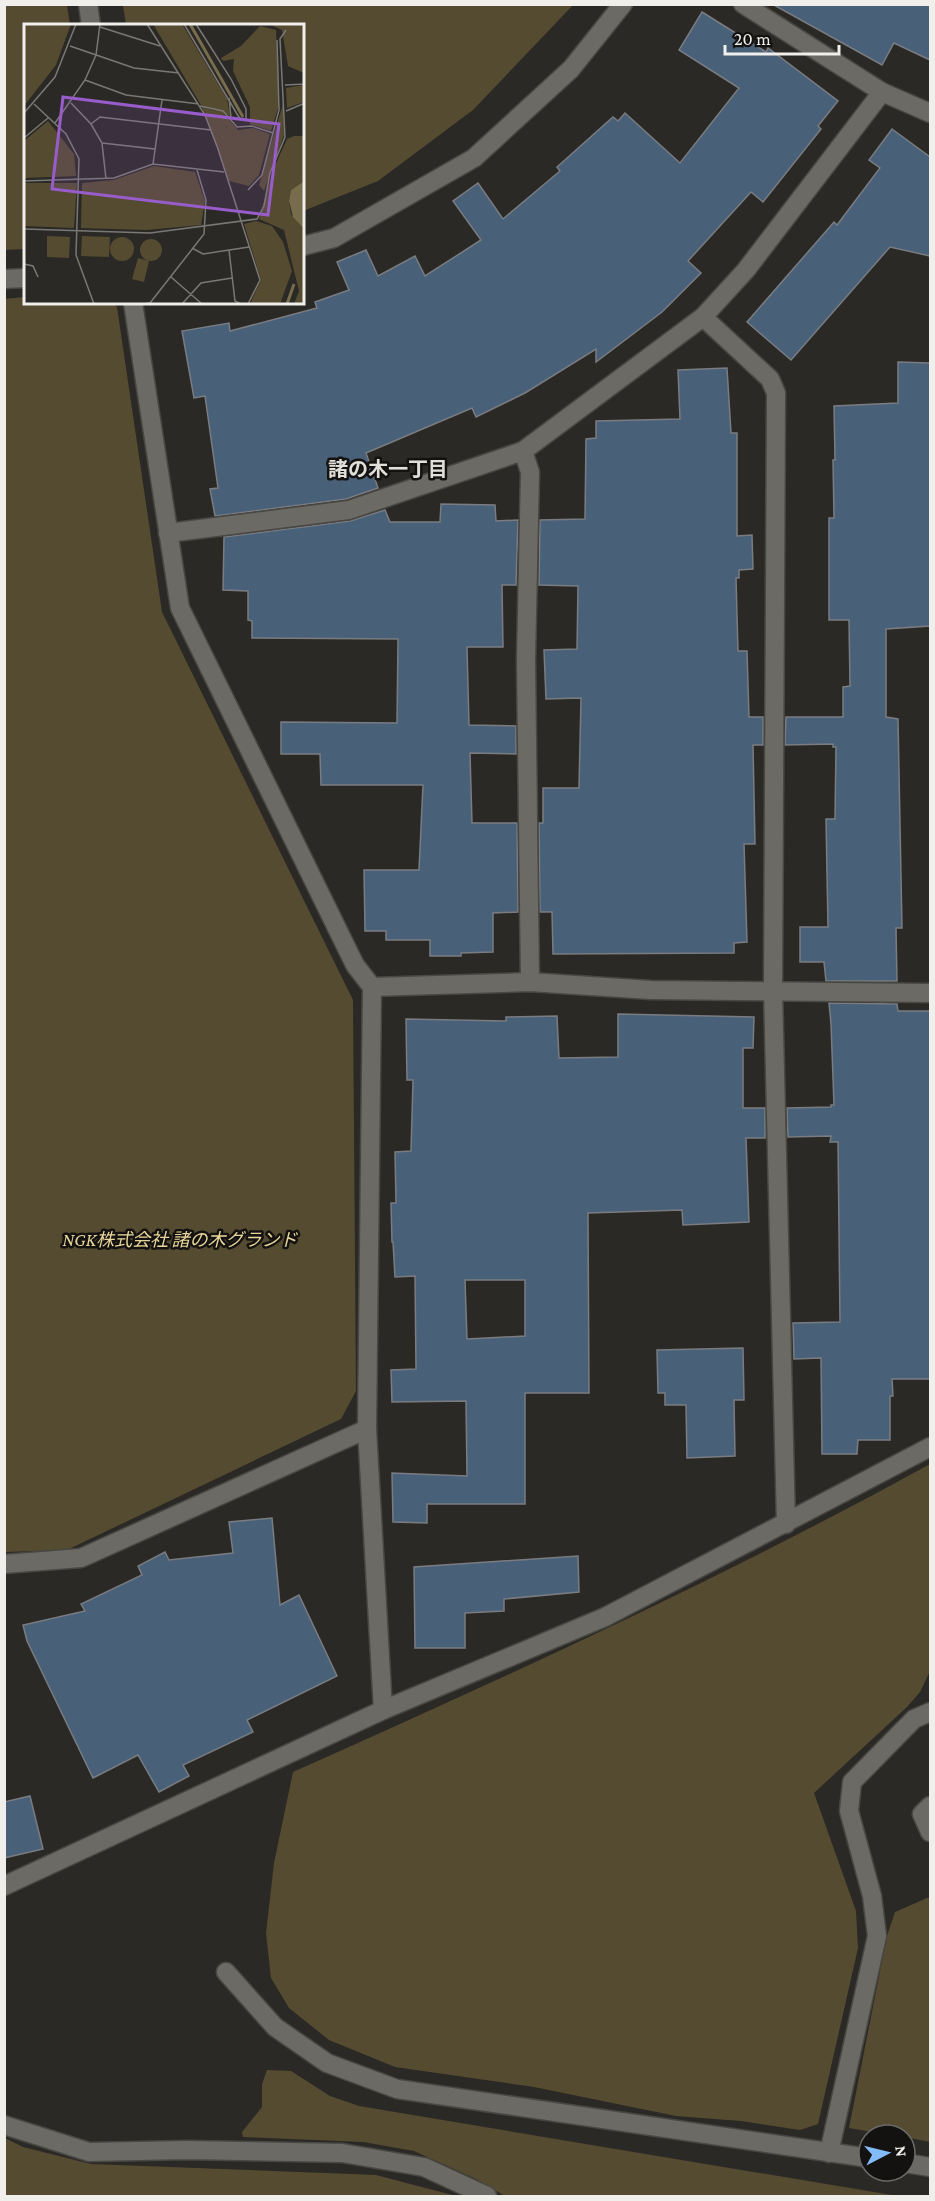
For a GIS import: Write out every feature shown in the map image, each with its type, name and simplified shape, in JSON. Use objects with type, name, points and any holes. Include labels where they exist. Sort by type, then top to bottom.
[{"type":"street","points":[[88,4],[91,24]]},
{"type":"street","points":[[304,246],[334,238],[474,158],[571,69],[623,4]]},
{"type":"street","points":[[743,4],[882,92],[930,114]]},
{"type":"street","points":[[168,533],[350,510],[523,451],[703,317],[746,270],[882,92]]},
{"type":"street","points":[[4,279],[24,278]]},
{"type":"street","points":[[133,304],[180,608],[355,965],[372,987],[367,1429],[383,1710]]},
{"type":"street","points":[[703,317],[770,379],[776,393],[773,990],[786,1524]]},
{"type":"street","points":[[523,451],[530,472],[526,660],[530,982]]},
{"type":"street","points":[[372,987],[530,982],[651,990],[930,993]]},
{"type":"street","points":[[4,1564],[81,1558],[367,1429]]},
{"type":"street","points":[[4,1886],[383,1710],[605,1617],[930,1447]]},
{"type":"street","points":[[829,2153],[877,1936],[872,1896],[849,1811],[852,1782],[914,1719],[930,1712]]},
{"type":"street","points":[[930,1806],[922,1814],[930,1832]]},
{"type":"street","points":[[226,1972],[275,2027],[327,2063],[397,2089],[857,2156]]},
{"type":"street","points":[[4,2126],[89,2152],[187,2150],[342,2153],[424,2167],[487,2196]]},
{"type":"green space","points":[[5,4],[67,5],[70,24],[24,24],[24,249],[5,250]]},
{"type":"green space","points":[[123,4],[573,5],[473,110],[378,181],[304,211],[304,24],[126,24]]},
{"type":"green space","name":"NGK株式会社 諸の木グランド","points":[[24,297],[24,304],[114,304],[117,307],[162,612],[353,1000],[356,1391],[341,1419],[67,1550],[5,1552],[4,299]]},
{"type":"green space","points":[[930,1464],[930,1671],[920,1692],[907,1707],[814,1793],[856,1911],[858,1948],[818,2124],[800,2130],[741,2121],[676,2116],[534,2087],[395,2067],[329,2040],[289,2008],[271,1978],[266,1933],[274,1863],[293,1772],[614,1625],[773,1547]]},
{"type":"green space","points":[[930,1898],[930,2142],[917,2139],[917,2123],[857,2123],[857,2129],[849,2128],[887,1936],[895,1912]]},
{"type":"green space","points":[[267,2070],[291,2071],[330,2096],[359,2106],[898,2196],[505,2196],[476,2179],[414,2151],[363,2142],[243,2137],[242,2132],[262,2107],[262,2084]]},
{"type":"green space","points":[[5,2138],[23,2147],[91,2164],[376,2175],[456,2196],[5,2196]]},
{"type":"building","points":[[772,4],[930,4],[930,60],[894,43],[882,65]]},
{"type":"building","points":[[702,12],[766,52],[768,48],[838,101],[818,126],[821,129],[763,202],[751,192],[688,261],[701,273],[662,312],[596,362],[596,349],[525,393],[476,417],[472,408],[366,453],[378,488],[346,499],[215,516],[210,489],[218,488],[205,396],[194,398],[182,331],[229,323],[230,331],[317,308],[315,302],[349,290],[337,262],[366,250],[378,276],[415,256],[425,276],[481,240],[453,201],[478,183],[503,219],[560,171],[557,167],[613,117],[618,121],[625,113],[680,163],[739,88],[679,50]]},
{"type":"building","points":[[892,129],[930,157],[930,256],[890,247],[791,360],[747,322],[834,222],[837,225],[880,168],[869,160]]},
{"type":"building","points":[[898,362],[930,363],[930,626],[886,629],[886,717],[898,719],[902,928],[896,928],[897,981],[826,981],[824,962],[800,962],[800,927],[828,927],[826,819],[835,819],[836,747],[833,747],[833,744],[785,745],[786,717],[843,717],[843,687],[850,686],[849,620],[829,620],[829,518],[834,518],[834,406],[898,403]]},
{"type":"building","points":[[727,368],[731,433],[737,433],[737,536],[752,535],[753,569],[739,570],[739,578],[736,578],[738,651],[747,651],[749,717],[763,717],[763,745],[753,745],[755,844],[744,844],[747,942],[734,943],[734,953],[553,954],[552,912],[540,912],[539,823],[543,823],[543,788],[579,788],[581,698],[546,699],[544,650],[577,649],[578,586],[539,585],[540,520],[585,519],[586,439],[596,438],[596,421],[680,419],[678,370]]},
{"type":"building","points":[[441,504],[495,505],[496,521],[518,520],[516,585],[502,585],[503,647],[467,647],[469,725],[516,726],[516,754],[470,753],[472,823],[517,823],[518,912],[493,913],[493,952],[461,953],[461,956],[430,956],[430,940],[386,940],[386,931],[365,931],[364,870],[419,870],[423,785],[321,785],[320,754],[281,754],[281,722],[397,723],[398,639],[252,638],[252,621],[248,620],[248,591],[223,590],[224,537],[350,521],[385,510],[390,522],[440,522]]},
{"type":"building","points":[[829,1003],[897,1004],[898,1011],[930,1011],[930,1379],[892,1379],[890,1440],[858,1440],[857,1454],[822,1454],[821,1358],[794,1359],[793,1323],[840,1322],[838,1142],[830,1142],[831,1136],[788,1137],[787,1108],[831,1107],[834,1105]]},
{"type":"building","points":[[618,1014],[754,1017],[753,1048],[743,1048],[743,1108],[765,1108],[765,1138],[746,1138],[749,1222],[683,1225],[682,1210],[588,1213],[589,1393],[525,1393],[525,1504],[427,1504],[427,1523],[393,1522],[392,1473],[467,1476],[466,1401],[392,1402],[391,1370],[416,1369],[415,1276],[395,1277],[392,1242],[391,1203],[396,1203],[395,1152],[411,1151],[413,1080],[407,1080],[406,1019],[506,1021],[506,1017],[557,1016],[559,1058],[618,1057]],"holes":[[[465,1280],[525,1280],[525,1336],[467,1339]]]},
{"type":"building","points":[[743,1348],[744,1400],[734,1400],[735,1456],[687,1458],[686,1405],[665,1405],[665,1393],[658,1393],[657,1350]]},
{"type":"building","points":[[272,1518],[280,1605],[299,1595],[337,1676],[247,1720],[253,1732],[183,1765],[189,1776],[159,1792],[138,1755],[93,1778],[27,1641],[23,1625],[85,1611],[81,1604],[142,1575],[138,1566],[165,1552],[169,1560],[233,1553],[229,1522]]},
{"type":"building","points":[[578,1556],[579,1592],[504,1599],[504,1611],[465,1613],[465,1648],[415,1648],[414,1567]]},
{"type":"building","points":[[30,1796],[43,1849],[4,1858],[4,1802]]},
{"type":"district","name":"諸の木一丁目","points":[[388,469]]}]
